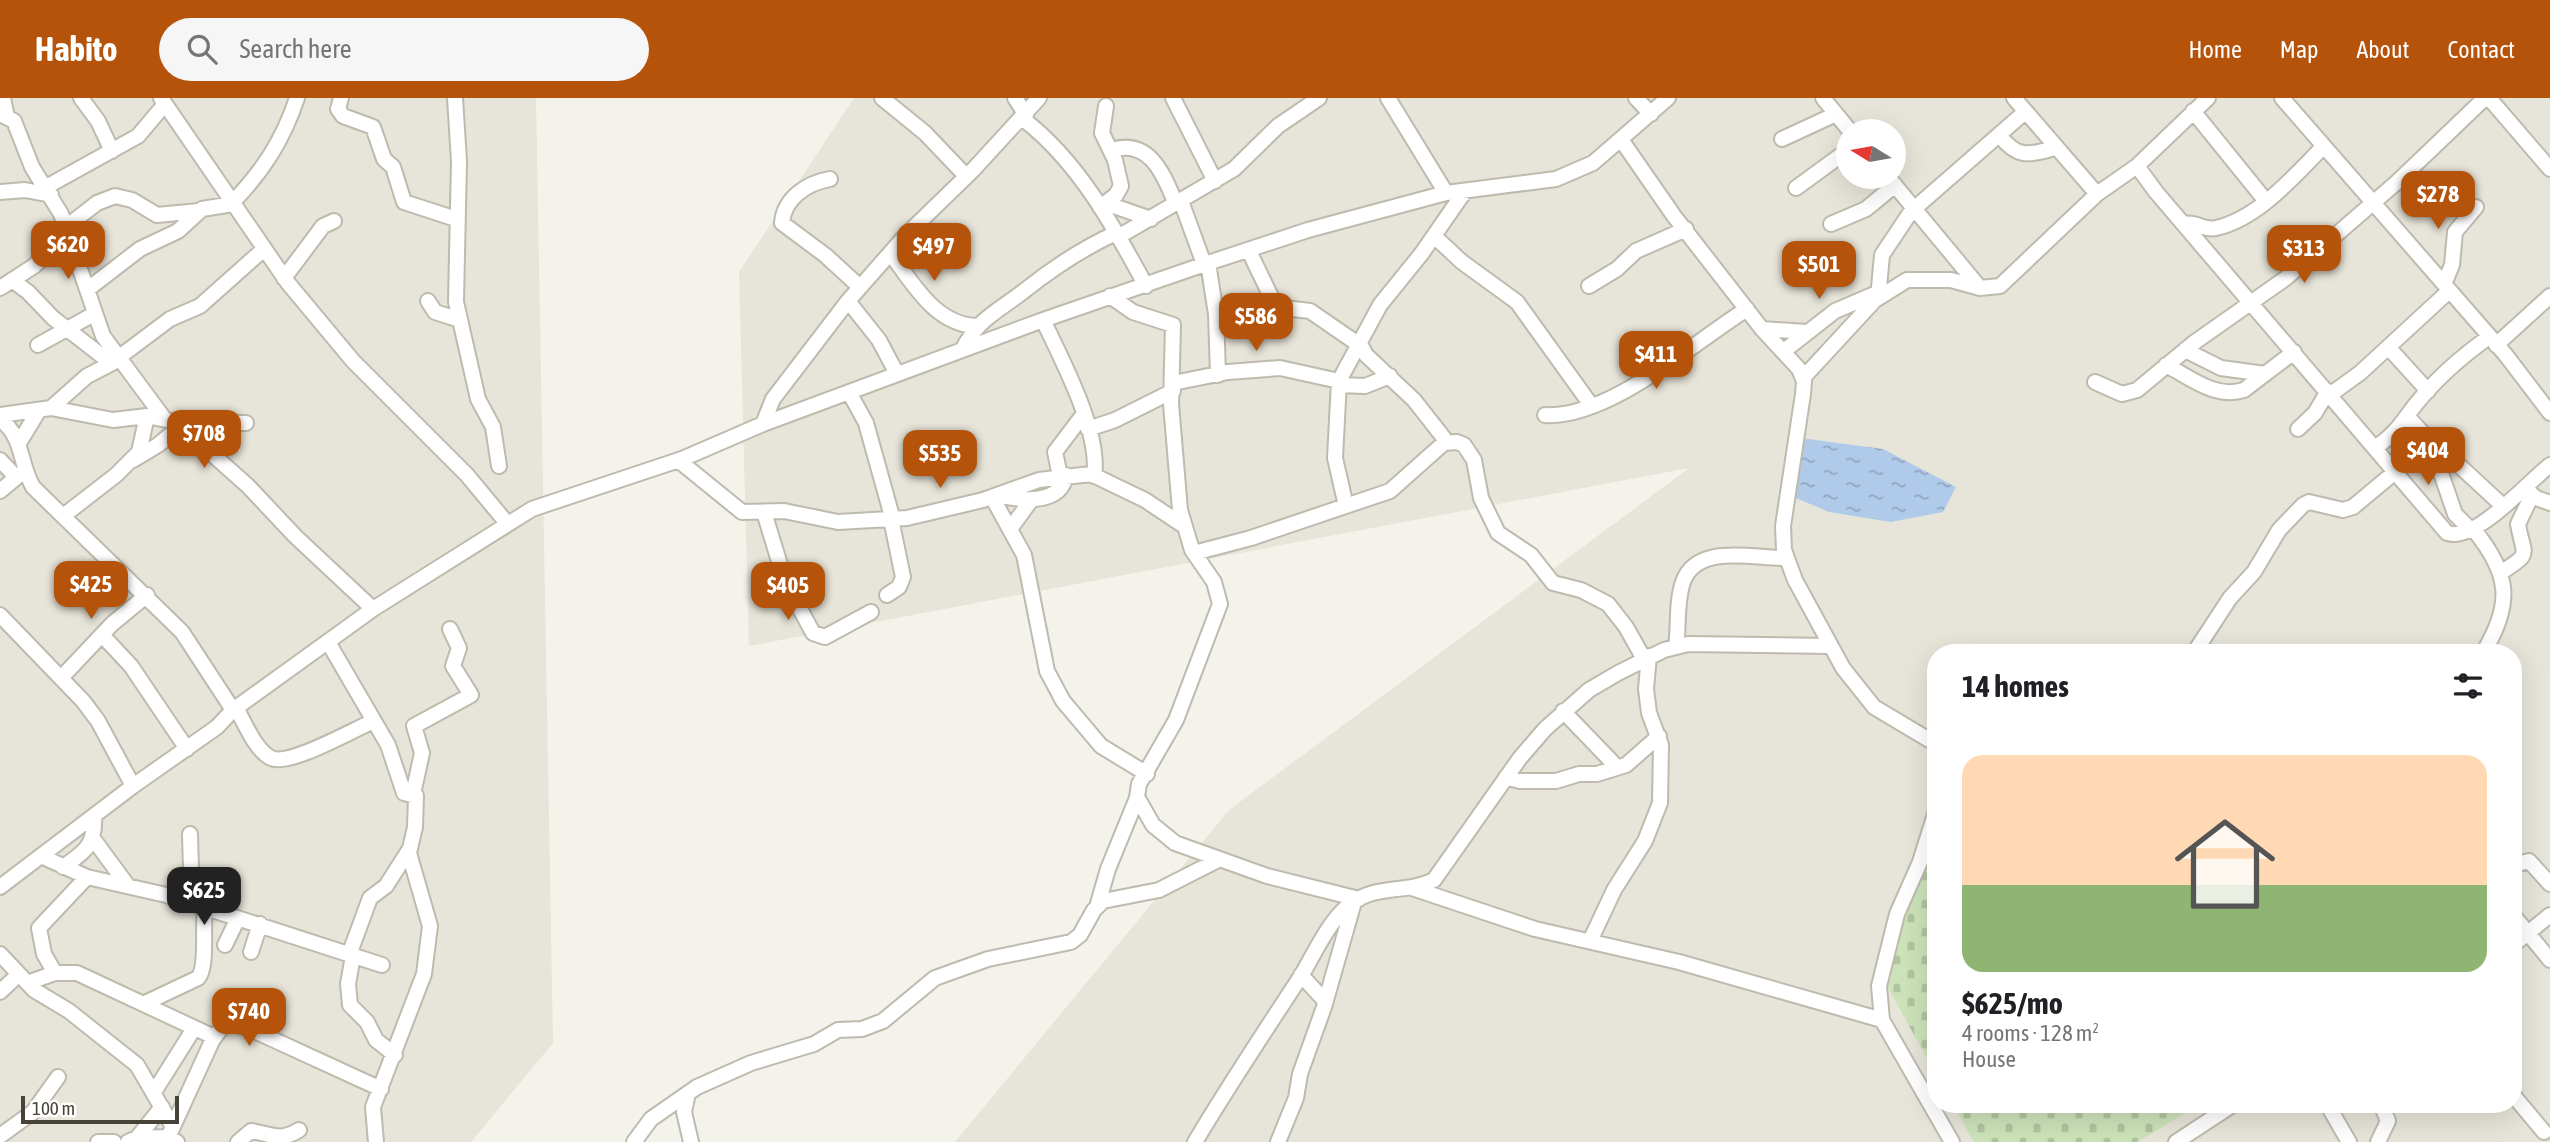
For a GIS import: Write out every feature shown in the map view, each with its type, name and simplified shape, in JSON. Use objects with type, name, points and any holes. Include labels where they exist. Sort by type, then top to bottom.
[{"type":"street","points":[[3,98],[3,115],[14,121],[28,159],[49,191],[67,231],[94,314],[116,360],[173,422],[248,486],[295,536],[373,609]]},
{"type":"street","points":[[82,98],[98,121],[112,151]]},
{"type":"street","points":[[116,360],[6,284],[34,266],[97,203],[114,196],[132,200],[157,215],[200,211],[233,203],[273,153],[286,129],[297,98]]},
{"type":"street","points":[[341,98],[338,109],[343,116],[373,127],[384,159],[393,166],[404,202],[456,219]]},
{"type":"street","points":[[455,98],[459,161],[454,280],[478,399],[493,427],[499,466]]},
{"type":"street","points":[[882,98],[909,119],[966,176]]},
{"type":"street","points":[[1015,98],[1024,117],[1063,155],[1102,205],[1121,233],[1146,286]]},
{"type":"street","points":[[763,424],[765,412],[773,399],[848,301],[890,253],[1024,117],[1039,98]]},
{"type":"street","points":[[1173,98],[1215,181]]},
{"type":"street","points":[[962,350],[977,326],[1062,260],[1151,219],[1215,181],[1234,169],[1295,113],[1319,98]]},
{"type":"street","points":[[1388,98],[1446,193]]},
{"type":"street","points":[[1636,98],[1651,114]]},
{"type":"street","points":[[0,887],[133,786],[217,727],[234,709],[373,609],[506,522],[532,509],[678,460],[763,424],[1043,320],[1308,230],[1446,193],[1556,179],[1593,163],[1622,141],[1668,98]]},
{"type":"street","points":[[1823,98],[1840,119]]},
{"type":"street","points":[[1784,351],[1835,312],[1907,280],[1951,280],[1980,288],[2000,286],[2096,194],[2137,166],[2208,98]]},
{"type":"street","points":[[2282,98],[2493,341],[2550,413]]},
{"type":"street","points":[[2095,382],[2127,395],[2286,278],[2416,165],[2487,98],[2550,169]]},
{"type":"street","points":[[0,192],[49,191],[138,136],[167,102],[284,278],[353,361],[467,475],[506,522]]},
{"type":"street","points":[[1927,739],[1874,707],[1843,668],[1787,558],[1783,527],[1803,378],[1878,295],[1882,255],[1914,208],[1999,135],[2022,103],[2055,148],[2096,194]]},
{"type":"street","points":[[1105,107],[1102,133],[1111,150],[1126,211],[1121,233]]},
{"type":"street","points":[[2193,111],[2265,200]]},
{"type":"street","points":[[1782,139],[1836,114]]},
{"type":"street","points":[[1999,135],[2014,152],[2021,154],[2055,148]]},
{"type":"street","points":[[1622,141],[1762,329],[1784,351],[1803,378]]},
{"type":"street","points":[[1111,150],[1131,146],[1144,153],[1156,166],[1179,203],[1206,263],[1216,314],[1218,375]]},
{"type":"street","points":[[2184,224],[2194,223],[2211,229],[2239,220],[2323,147]]},
{"type":"street","points":[[1796,188],[1836,159]]},
{"type":"street","points":[[2137,166],[2447,533],[2455,536],[2473,530],[2503,506],[2528,491],[2550,465]]},
{"type":"street","points":[[830,180],[805,187],[791,201],[783,215],[782,223],[825,255],[860,287]]},
{"type":"street","points":[[1831,224],[1866,209],[1884,189]]},
{"type":"street","points":[[1898,189],[1980,288]]},
{"type":"street","points":[[1102,205],[1121,190]]},
{"type":"street","points":[[1346,506],[1335,458],[1339,383],[1380,305],[1465,191]]},
{"type":"street","points":[[1102,205],[1151,219]]},
{"type":"street","points":[[2298,429],[2315,413],[2329,393],[2360,373],[2446,288],[2452,265],[2455,232],[2476,207]]},
{"type":"street","points":[[88,289],[140,249],[178,231],[200,211]]},
{"type":"street","points":[[284,278],[323,226],[334,221]]},
{"type":"street","points":[[1589,286],[1617,269],[1636,251],[1686,229]]},
{"type":"street","points":[[1434,236],[1462,262],[1517,302],[1591,405]]},
{"type":"street","points":[[19,443],[45,409],[79,382],[116,360],[170,319],[200,306],[264,249]]},
{"type":"street","points":[[1249,251],[1276,307],[1310,311],[1358,343],[1447,442],[1464,444],[1474,460],[1481,498],[1498,534],[1524,548],[1545,569],[1553,583],[1581,590],[1608,604],[1646,657],[1647,701],[1659,736],[1662,785],[1655,821],[1614,890],[1590,941]]},
{"type":"street","points":[[890,253],[930,306],[961,326],[977,326]]},
{"type":"street","points":[[634,1142],[651,1119],[688,1093],[751,1063],[814,1044],[838,1030],[862,1029],[883,1021],[928,982],[945,974],[988,958],[1071,942],[1080,935],[1097,907],[1108,869],[1137,798],[1139,784],[1177,720],[1220,604],[1214,582],[1194,553],[1184,526],[1179,494],[1173,387],[1173,325],[1133,312],[1110,296]]},
{"type":"street","points":[[2376,447],[2400,429],[2428,391],[2456,362],[2493,341],[2550,296]]},
{"type":"street","points":[[429,300],[435,312],[460,320]]},
{"type":"street","points":[[848,301],[879,340],[897,374]]},
{"type":"street","points":[[1545,415],[1564,414],[1626,390],[1747,309]]},
{"type":"street","points":[[38,345],[94,314]]},
{"type":"street","points":[[1043,320],[1096,450],[1094,476]]},
{"type":"street","points":[[1762,329],[1807,332]]},
{"type":"street","points":[[2388,347],[2428,391]]},
{"type":"street","points":[[2185,351],[2221,368],[2266,374]]},
{"type":"street","points":[[2166,365],[2222,393],[2244,390],[2294,352]]},
{"type":"street","points":[[994,496],[1032,499],[1060,492],[1063,475],[1055,452],[1086,422],[1115,420],[1173,387],[1218,375],[1280,368],[1339,383],[1365,386],[1390,376]]},
{"type":"street","points":[[849,392],[866,424],[892,519],[903,577],[899,587],[887,595]]},
{"type":"street","points":[[0,417],[45,409],[113,420],[147,416],[173,422],[246,423]]},
{"type":"street","points":[[63,516],[139,452],[147,416]]},
{"type":"street","points":[[0,417],[15,433],[19,443],[20,474]]},
{"type":"street","points":[[2408,417],[2430,441],[2437,454],[2455,514],[2473,530],[2505,585],[2505,606],[2487,644]]},
{"type":"street","points":[[130,461],[158,445],[173,422]]},
{"type":"street","points":[[1194,553],[1390,491],[1447,442]]},
{"type":"street","points":[[2437,454],[2450,457],[2503,506]]},
{"type":"street","points":[[0,460],[20,474],[147,595],[192,644],[205,670],[260,747],[276,760],[303,753],[374,720]]},
{"type":"street","points":[[678,460],[734,509],[742,512],[783,511],[838,522],[892,519],[994,496],[1063,475],[1094,476],[1145,500],[1184,526]]},
{"type":"street","points":[[2200,644],[2293,514],[2309,502],[2330,509],[2353,507],[2395,472]]},
{"type":"street","points":[[0,491],[20,474]]},
{"type":"street","points":[[2528,491],[2550,503]]},
{"type":"street","points":[[2500,573],[2524,554],[2526,547],[2518,524],[2528,491]]},
{"type":"street","points":[[994,496],[1027,566],[1047,671],[1063,701],[1101,746],[1147,774]]},
{"type":"street","points":[[1010,529],[1032,499]]},
{"type":"street","points":[[764,512],[785,581],[813,633],[818,637],[830,635],[870,612]]},
{"type":"street","points":[[1676,647],[1684,580],[1699,563],[1719,555],[1787,558]]},
{"type":"street","points":[[61,678],[102,635],[147,595]]},
{"type":"street","points":[[0,615],[61,678],[98,722],[133,786]]},
{"type":"street","points":[[376,1142],[373,1107],[425,974],[430,926],[410,850],[417,800],[413,794],[422,753],[414,726],[471,695],[453,666],[459,648],[450,629]]},
{"type":"street","points":[[102,635],[131,666],[187,749]]},
{"type":"street","points":[[328,642],[388,746],[404,793],[413,794]]},
{"type":"street","points":[[1195,1142],[1246,1057],[1339,916],[1357,901],[1379,891],[1420,887],[1434,880],[1481,818],[1506,777],[1563,711],[1589,690],[1646,657],[1676,647],[1709,643],[1831,646]]},
{"type":"street","points":[[1563,711],[1617,767]]},
{"type":"street","points":[[1506,777],[1520,781],[1556,781],[1578,774],[1597,774],[1626,765],[1659,736]]},
{"type":"street","points":[[1137,798],[1153,825],[1175,843],[1218,860],[1357,901]]},
{"type":"street","points":[[63,867],[88,849],[94,840],[94,816]]},
{"type":"street","points":[[184,901],[191,870],[190,834]]},
{"type":"street","points":[[94,840],[128,886]]},
{"type":"street","points":[[1927,840],[1897,915],[1879,986],[1882,1020],[1927,1098]]},
{"type":"street","points":[[395,1055],[376,1040],[367,1022],[350,1005],[348,984],[351,956],[370,898],[386,886],[410,850]]},
{"type":"street","points":[[41,856],[87,877],[184,901],[382,965]]},
{"type":"street","points":[[1097,907],[1109,899],[1159,890],[1178,883],[1218,860]]},
{"type":"street","points":[[2522,863],[2529,862],[2550,884]]},
{"type":"street","points":[[55,973],[44,954],[39,928],[87,877]]},
{"type":"street","points":[[1410,888],[1535,929],[1679,962],[1882,1020]]},
{"type":"street","points":[[1278,1142],[1296,1098],[1300,1074],[1357,901]]},
{"type":"street","points":[[143,1004],[198,978],[203,972],[205,961],[201,932],[205,909]]},
{"type":"street","points":[[2522,938],[2550,915]]},
{"type":"street","points":[[225,945],[238,918]]},
{"type":"street","points":[[251,952],[260,924]]},
{"type":"street","points":[[2522,926],[2550,960]]},
{"type":"street","points":[[0,954],[22,979],[137,1065],[162,1107],[171,1137]]},
{"type":"street","points":[[0,992],[22,979],[55,973],[77,973],[193,1030],[214,1037]]},
{"type":"street","points":[[1301,975],[1325,1001]]},
{"type":"street","points":[[171,1137],[214,1037],[222,1027],[234,1023],[381,1089]]},
{"type":"street","points":[[154,1092],[193,1030]]},
{"type":"street","points":[[0,1136],[33,1112],[58,1077]]},
{"type":"street","points":[[688,1093],[684,1112],[691,1142]]},
{"type":"street","points":[[2522,1104],[2547,1129],[2532,1142]]},
{"type":"street","points":[[132,1140],[162,1107]]},
{"type":"street","points":[[1935,1113],[1952,1142]]},
{"type":"street","points":[[2176,1142],[2192,1138],[2223,1113]]},
{"type":"street","points":[[2332,1113],[2349,1142]]},
{"type":"street","points":[[2378,1142],[2388,1121],[2385,1113]]},
{"type":"street","points":[[238,1142],[251,1130],[278,1141],[285,1140],[299,1130]]},
{"type":"street","points":[[132,1140],[171,1137]]},
{"type":"street","points":[[98,1142],[114,1142]]},
{"type":"shaded area","points":[[0,98],[536,98],[553,1043],[471,1142],[0,1142]]},
{"type":"shaded area","points":[[854,98],[2550,98],[2550,1142],[955,1142],[1229,810],[1689,468],[749,646],[739,272]]},
{"type":"green space","points":[[1927,848],[1927,1058],[1885,982]]},
{"type":"green space","points":[[1958,1113],[2186,1113],[2137,1142],[1974,1142]]},
{"type":"water","points":[[1801,438],[1883,449],[1956,487],[1943,512],[1891,522],[1829,512],[1789,495]]}]
